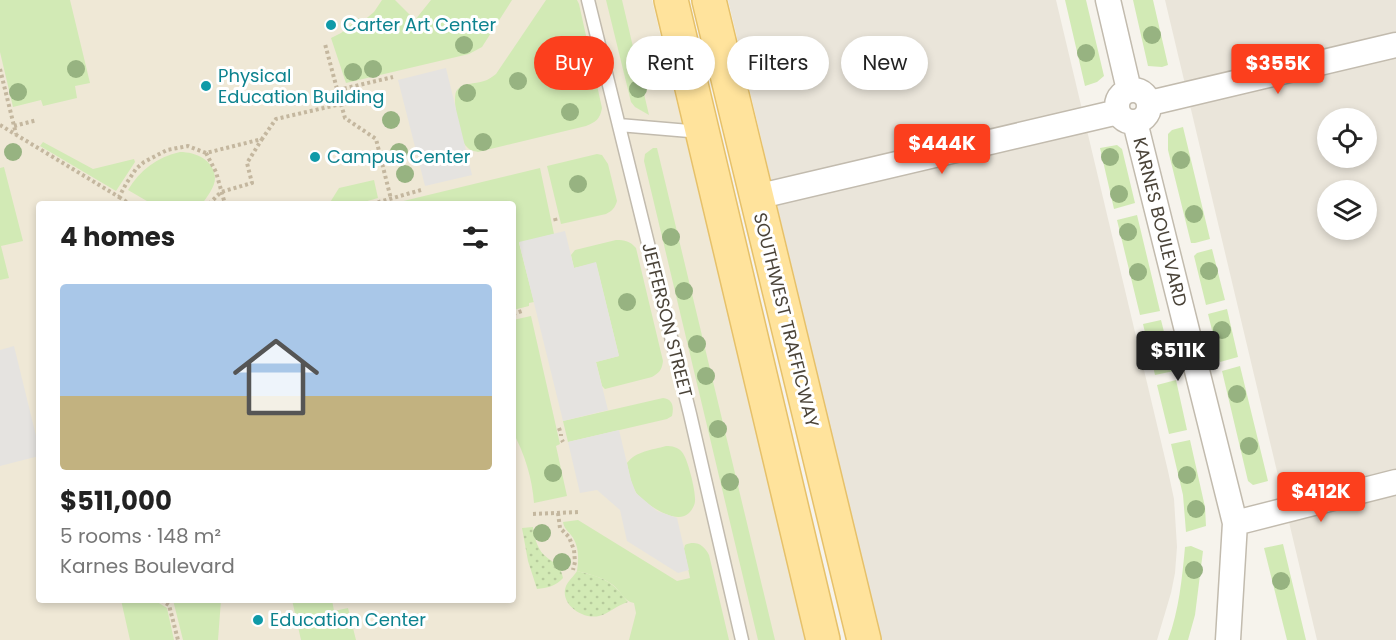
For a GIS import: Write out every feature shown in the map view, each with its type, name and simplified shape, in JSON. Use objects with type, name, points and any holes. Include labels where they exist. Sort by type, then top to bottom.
[{"type":"main road","name":"SOUTHWEST TRAFFICWAY","points":[[671,0],[823,640]]},
{"type":"main road","name":"SOUTHWEST TRAFFICWAY","points":[[709,0],[864,640]]},
{"type":"street","points":[[1108,0],[1129,90]]},
{"type":"street","points":[[1150,103],[1396,45]]},
{"type":"street","points":[[756,198],[1126,117],[1140,121],[1148,114],[1150,103],[1140,91],[1129,90],[1120,96],[1118,101],[1126,117]]},
{"type":"street","name":"KARNES BOULEVARD","points":[[1126,117],[1235,523],[1228,640]]},
{"type":"street","points":[[1235,523],[1396,482]]},
{"type":"lane","name":"JEFFERSON STREET","points":[[588,0],[690,414],[742,640]]},
{"type":"lane","points":[[619,125],[703,132]]},
{"type":"path","points":[[325,44],[345,118],[376,139],[391,199]]},
{"type":"path","points":[[0,69],[16,134]]},
{"type":"path","points":[[338,90],[393,77]]},
{"type":"path","points":[[212,201],[221,192],[252,183],[247,163],[276,119],[341,104]]},
{"type":"path","points":[[14,126],[37,120]]},
{"type":"path","points":[[0,125],[125,201]]},
{"type":"path","points":[[119,197],[136,169],[156,154],[188,146],[206,153],[262,139]]},
{"type":"path","points":[[206,153],[216,172],[224,201]]},
{"type":"path","points":[[383,201],[421,190]]},
{"type":"path","points":[[516,313],[522,311]]},
{"type":"path","points":[[533,514],[580,512]]},
{"type":"path","points":[[558,513],[561,528],[573,544],[575,556],[573,570]]},
{"type":"path","points":[[169,603],[178,640]]},
{"type":"shaded area","points":[[0,0],[652,0],[661,36],[626,36],[626,90],[674,90],[807,640],[0,640]]},
{"type":"shaded area","points":[[728,0],[1056,0],[1174,499],[1177,547],[1175,573],[1157,640],[881,640],[750,90],[829,90],[829,36],[737,36]]},
{"type":"shaded area","points":[[1165,0],[1396,0],[1396,640],[1317,640]]},
{"type":"shaded area","points":[[446,68],[472,175],[425,186],[398,80]]},
{"type":"shaded area","points":[[565,231],[574,268],[596,262],[619,356],[596,362],[608,410],[563,421],[519,242]]},
{"type":"shaded area","points":[[14,346],[36,436],[36,457],[0,466],[0,350]]},
{"type":"shaded area","points":[[619,430],[636,493],[657,511],[677,518],[689,570],[678,573],[627,541],[620,510],[597,490],[580,493],[568,442]]},
{"type":"green space","points":[[0,0],[70,0],[90,83],[75,86],[77,98],[43,106],[41,100],[13,107],[0,52]]},
{"type":"green space","points":[[382,0],[395,0],[415,20],[431,0],[512,0],[482,47],[469,54],[346,83],[331,38],[359,18],[362,22],[374,12]]},
{"type":"green space","points":[[546,0],[577,0],[586,36],[534,36],[534,90],[598,90],[602,108],[600,115],[586,126],[478,152],[471,150],[464,142],[459,127],[455,94],[465,85],[486,81],[496,74]]},
{"type":"green space","points":[[606,0],[622,0],[630,36],[626,36],[626,82]]},
{"type":"green space","points":[[1065,0],[1086,0],[1104,76],[1097,82],[1085,86]]},
{"type":"green space","points":[[1133,0],[1153,0],[1168,65],[1148,66]]},
{"type":"green space","points":[[628,90],[643,90],[649,115],[635,107],[631,102]]},
{"type":"green space","points":[[1183,127],[1210,239],[1195,243],[1191,243],[1168,150],[1168,134],[1172,130]]},
{"type":"green space","points":[[43,142],[93,169],[134,159],[135,162],[116,191],[40,146]]},
{"type":"green space","points":[[1117,145],[1122,149],[1135,203],[1114,209],[1100,148]]},
{"type":"green space","points":[[657,148],[775,640],[758,640],[644,161],[645,154]]},
{"type":"green space","points":[[180,152],[198,155],[208,162],[215,178],[214,185],[204,201],[147,201],[128,190],[150,165]]},
{"type":"green space","points":[[597,154],[602,155],[608,164],[617,201],[615,206],[606,214],[561,224],[547,166]]},
{"type":"green space","points":[[4,167],[23,241],[1,246],[9,278],[0,280],[0,168]]},
{"type":"green space","points":[[540,168],[554,234],[519,243],[534,302],[529,303],[529,306],[516,309],[516,201],[403,201]]},
{"type":"green space","points":[[374,180],[378,198],[368,201],[331,201],[339,188]]},
{"type":"green space","points":[[1137,215],[1160,311],[1140,315],[1117,220]]},
{"type":"green space","points":[[616,240],[627,241],[636,248],[663,361],[660,371],[652,377],[605,389],[602,386],[596,362],[619,356],[596,263],[574,268],[571,255],[575,250]]},
{"type":"green space","points":[[1212,249],[1225,300],[1206,305],[1194,256]]},
{"type":"green space","points":[[1227,309],[1238,357],[1220,362],[1208,314]]},
{"type":"green space","points":[[531,316],[560,444],[556,446],[567,496],[534,503],[527,467],[516,438],[516,319]]},
{"type":"green space","points":[[1161,320],[1174,371],[1155,375],[1143,324]]},
{"type":"green space","points":[[1240,366],[1268,481],[1253,485],[1248,481],[1222,371]]},
{"type":"green space","points":[[1176,380],[1187,430],[1169,434],[1157,385]]},
{"type":"green space","points":[[663,398],[669,400],[673,407],[672,416],[667,419],[568,442],[563,421]]},
{"type":"green space","points":[[1190,440],[1205,507],[1206,526],[1186,532],[1183,495],[1171,444]]},
{"type":"green space","points":[[666,446],[675,447],[682,452],[691,476],[695,503],[690,512],[683,516],[669,515],[647,503],[635,491],[629,475],[627,463],[631,459]]},
{"type":"green space","points":[[578,520],[677,581],[690,578],[685,545],[696,543],[702,546],[709,555],[729,640],[629,640],[636,613],[634,603],[622,596],[609,582],[577,571],[577,547],[563,522]]},
{"type":"green space","points":[[533,527],[539,549],[558,567],[563,578],[551,586],[537,589],[528,561],[522,528]]},
{"type":"green space","points":[[1283,544],[1306,640],[1287,640],[1264,548]]},
{"type":"green space","points":[[1191,546],[1203,551],[1195,615],[1188,640],[1168,640],[1177,606],[1185,547]]},
{"type":"green space","points":[[577,571],[609,583],[628,602],[599,616],[586,616],[580,613],[569,604],[565,593],[567,584]]},
{"type":"green space","points":[[122,603],[159,603],[167,608],[174,640],[130,640]]},
{"type":"green space","points":[[174,603],[221,603],[218,640],[183,640]]},
{"type":"green space","points":[[293,603],[333,603],[334,611],[348,608],[356,640],[301,640]]},
{"type":"place","name":"Carter Art Center","points":[[331,25]]},
{"type":"place","name":"Physical Education Building","points":[[206,86]]},
{"type":"place","name":"Campus Center","points":[[315,157]]},
{"type":"place","name":"Education Center","points":[[258,620]]}]
